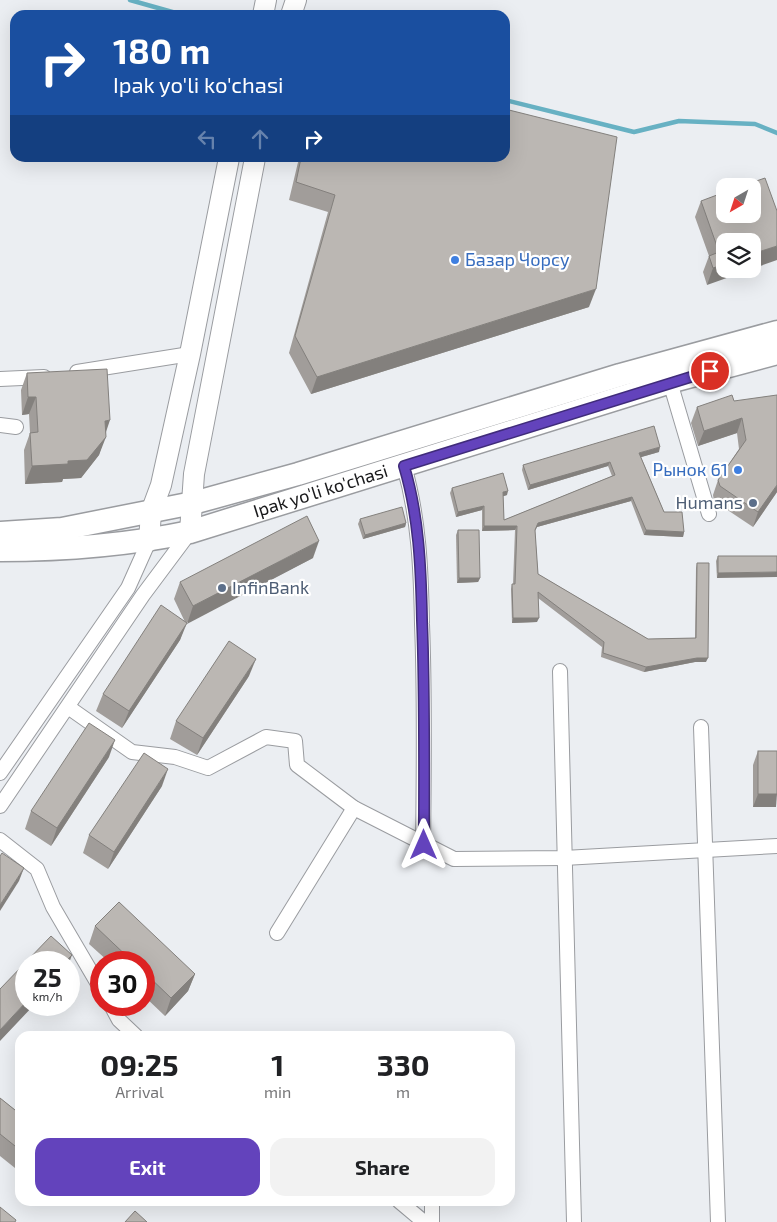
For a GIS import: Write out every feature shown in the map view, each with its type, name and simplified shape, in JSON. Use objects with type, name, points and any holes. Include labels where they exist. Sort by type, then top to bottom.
[{"type":"main road","points":[[149,541],[151,512],[160,485],[190,354],[228,162]]},
{"type":"main road","points":[[190,532],[194,474],[254,162]]},
{"type":"main road","name":"Ipak yo'li ko'chasi","points":[[0,533],[62,529],[193,503],[298,474],[620,375],[777,332]]},
{"type":"main road","name":"Ipak yo'li ko'chasi","points":[[0,550],[44,550],[149,541],[190,532],[670,382],[777,354]]},
{"type":"street","points":[[0,379],[36,379],[190,354]]},
{"type":"street","points":[[670,382],[709,514]]},
{"type":"street","points":[[0,425],[16,428]]},
{"type":"street","points":[[404,466],[413,498],[421,565],[424,658],[424,845]]},
{"type":"street","points":[[0,806],[143,595],[190,532]]},
{"type":"street","points":[[0,773],[128,588],[149,541]]},
{"type":"street","points":[[560,671],[574,1222]]},
{"type":"street","points":[[68,707],[132,752],[175,757],[208,768],[266,737],[295,742],[297,765],[354,808],[454,859],[564,858],[777,846]]},
{"type":"street","points":[[702,727],[718,1222]]},
{"type":"street","points":[[277,933],[354,808]]},
{"type":"street","points":[[0,840],[37,869],[53,907],[90,970]]},
{"type":"street","points":[[117,1016],[131,1031]]},
{"type":"street","points":[[405,1206],[424,1222]]},
{"type":"street","points":[[432,1206],[432,1222]]},
{"type":"building","name":"Базар Чорсу","points":[[510,110],[617,137],[596,289],[317,377],[295,336],[335,195],[296,182],[300,162],[510,162]]},
{"type":"building","points":[[765,178],[777,211],[777,246],[761,251],[761,233],[716,233],[716,244],[701,201],[716,195],[716,223],[761,223],[761,179]]},
{"type":"building","points":[[716,253],[716,267],[713,268],[709,256]]},
{"type":"building","points":[[107,369],[110,420],[105,421],[106,437],[87,460],[68,461],[68,464],[32,466],[30,433],[38,432],[36,397],[28,397],[27,373]]},
{"type":"building","points":[[732,395],[734,401],[777,395],[777,485],[758,512],[720,486],[718,480],[746,440],[742,418],[704,431],[697,407]]},
{"type":"building","points":[[654,426],[660,447],[639,453],[664,512],[682,512],[684,532],[646,530],[632,497],[538,523],[535,530],[538,574],[648,639],[696,638],[697,563],[709,563],[708,658],[697,658],[646,667],[603,653],[604,642],[538,592],[539,618],[513,618],[512,584],[515,584],[517,526],[484,526],[484,506],[458,512],[452,488],[503,473],[508,491],[503,492],[504,520],[615,475],[610,462],[530,485],[523,465]]},
{"type":"building","points":[[402,507],[406,523],[365,535],[360,519]]},
{"type":"building","points":[[307,516],[319,541],[193,606],[180,582]]},
{"type":"building","points":[[458,530],[479,530],[480,578],[459,578]]},
{"type":"building","points":[[718,556],[777,556],[777,572],[718,573]]},
{"type":"building","points":[[161,605],[187,623],[129,711],[103,694]]},
{"type":"building","points":[[229,641],[256,659],[203,738],[176,721]]},
{"type":"building","points":[[89,723],[115,740],[57,828],[31,811]]},
{"type":"building","points":[[758,751],[777,751],[777,794],[758,794]]},
{"type":"building","points":[[144,753],[168,769],[114,852],[89,835]]},
{"type":"building","points":[[2,853],[24,868],[0,905],[0,856]]},
{"type":"building","points":[[119,902],[195,974],[171,998],[155,983],[155,951],[121,951],[95,926]]},
{"type":"building","points":[[51,936],[68,951],[37,951]]},
{"type":"building","points":[[15,973],[15,1014],[0,1030],[0,989]]},
{"type":"building","points":[[0,1098],[15,1110],[15,1146],[0,1134]]},
{"type":"building","points":[[0,1207],[16,1220],[15,1222],[0,1222]]},
{"type":"building","points":[[135,1211],[147,1222],[125,1222]]},
{"type":"waterway","points":[[130,0],[165,10]]},
{"type":"waterway","points":[[510,101],[634,132],[679,121],[755,124],[777,133]]},
{"type":"place","name":"Базар Чорсу","points":[[455,260]]},
{"type":"place","name":"Рынок 61","points":[[738,470]]},
{"type":"place","name":"Humans","points":[[753,503]]},
{"type":"place","name":"InfinBank","points":[[222,588]]},
{"type":"route","points":[[424,845],[424,658],[421,565],[413,498],[404,466],[710,371]]}]
